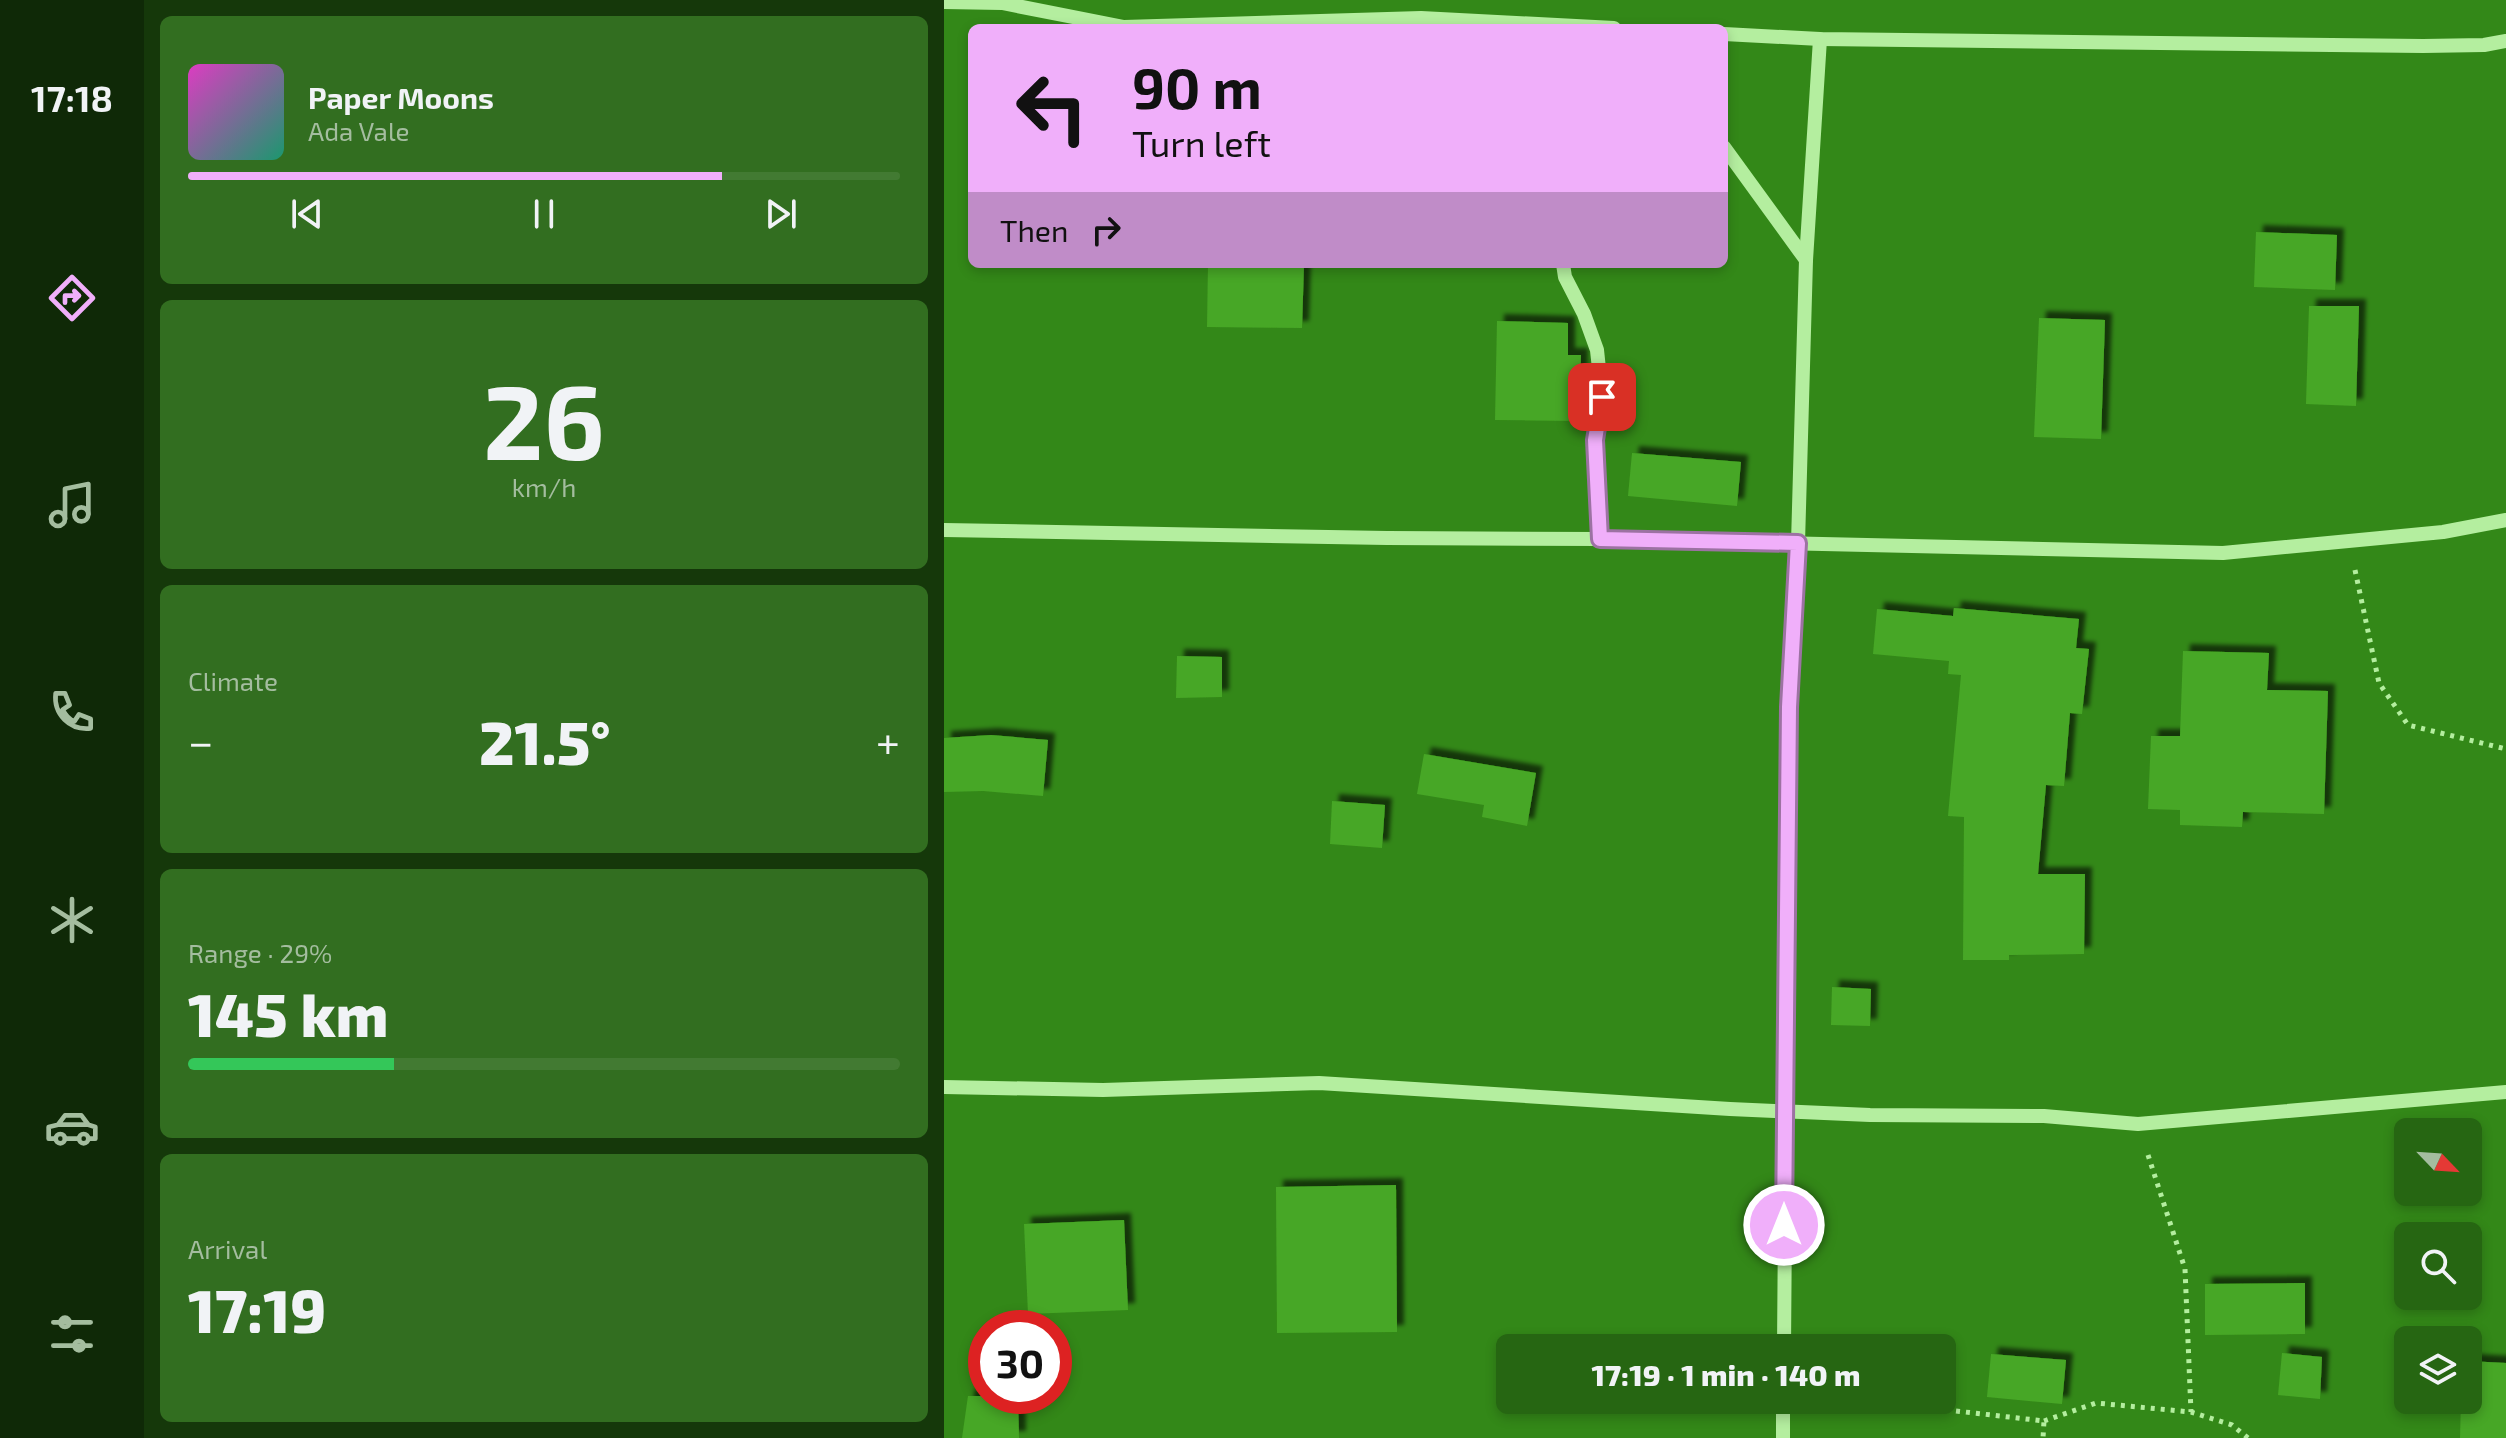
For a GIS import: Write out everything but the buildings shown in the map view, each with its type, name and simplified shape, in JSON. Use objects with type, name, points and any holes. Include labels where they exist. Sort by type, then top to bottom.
[{"type":"street","points":[[944,2],[1002,3],[1109,24]]},
{"type":"street","points":[[1223,24],[1421,18],[1522,24]]},
{"type":"street","points":[[1728,34],[1820,39],[2423,46],[2484,45],[2506,41]]},
{"type":"street","points":[[1784,1334],[1789,707],[1798,543],[1806,260],[1820,39]]},
{"type":"street","points":[[1728,153],[1806,260]]},
{"type":"street","points":[[1564,268],[1597,350],[1602,397],[1595,440],[1600,539]]},
{"type":"street","points":[[944,530],[1600,539],[2223,553],[2443,532],[2506,520]]},
{"type":"street","points":[[944,1087],[1103,1090],[1319,1083],[1730,1109],[1870,1115],[2044,1116],[2138,1124],[2506,1092]]},
{"type":"street","points":[[1783,1414],[1783,1438]]},
{"type":"path","points":[[2349,541],[2379,683],[2408,725],[2506,749]]},
{"type":"path","points":[[2138,1124],[2185,1269],[2191,1412]]},
{"type":"path","points":[[1956,1411],[2044,1421],[2096,1403],[2191,1412],[2232,1425],[2248,1438]]},
{"type":"path","points":[[2043,1438],[2044,1421]]},
{"type":"route","points":[[1602,397],[1595,440],[1600,539],[1798,543],[1789,707],[1784,1225]]}]
